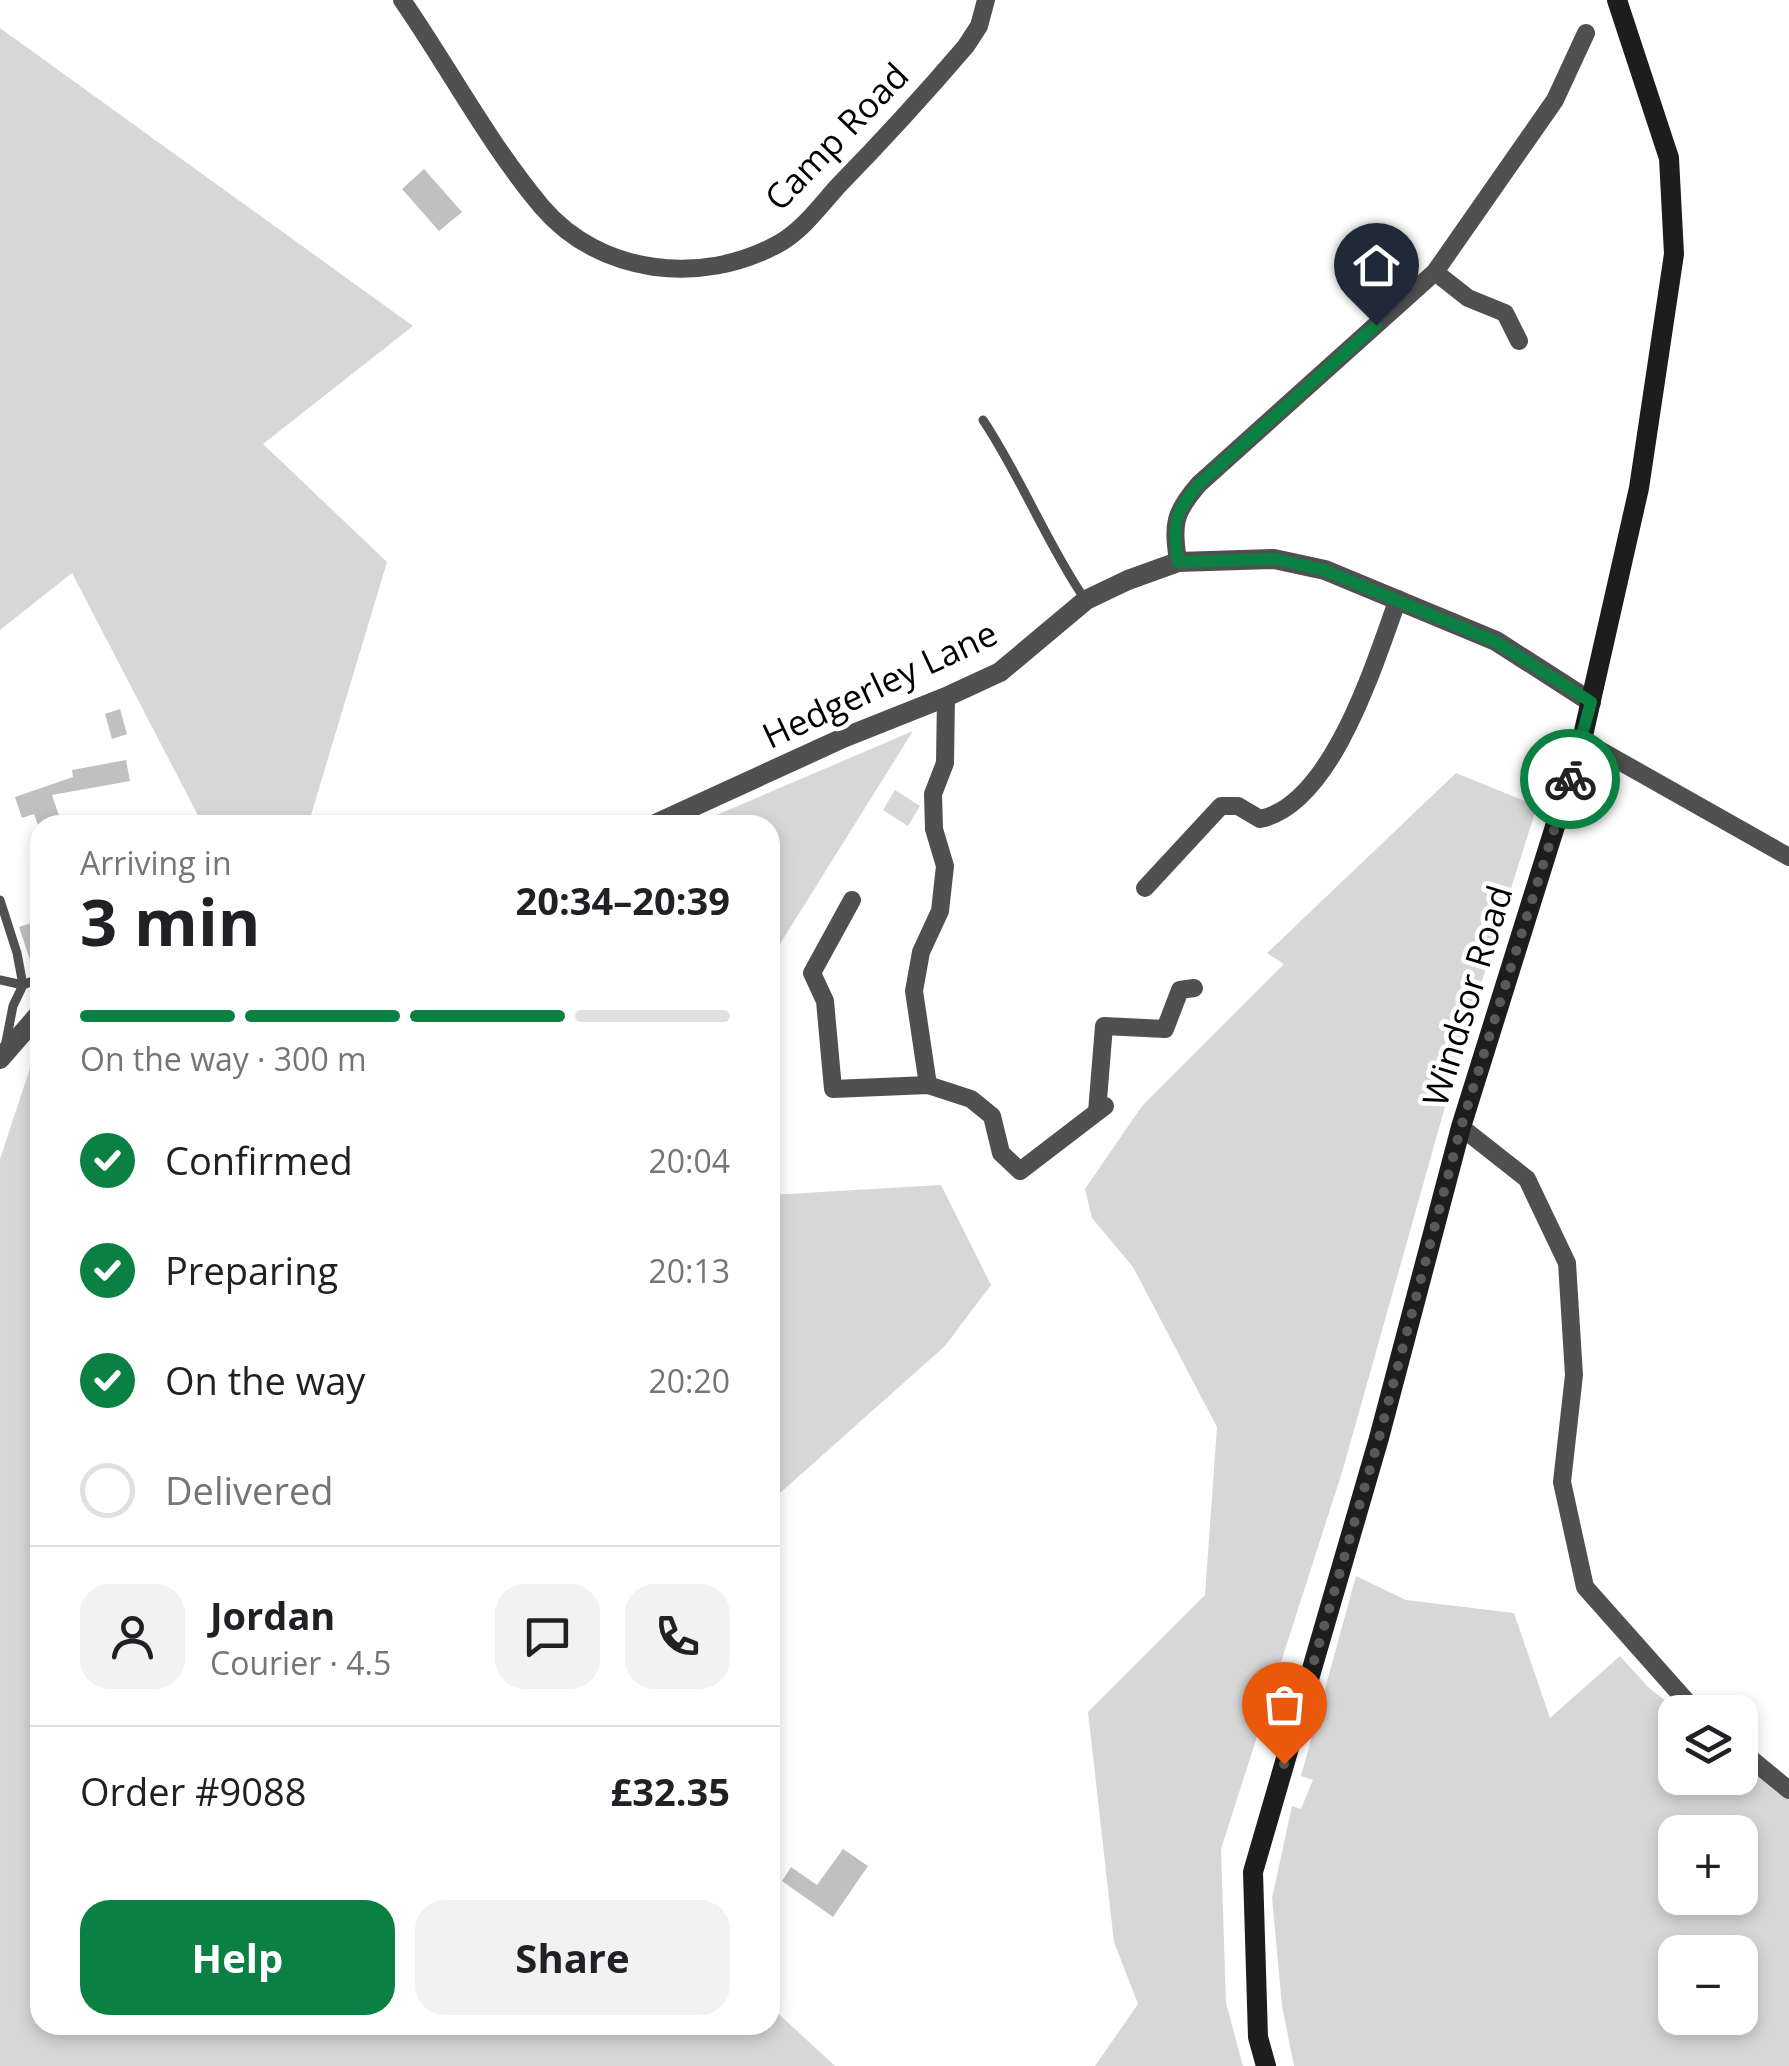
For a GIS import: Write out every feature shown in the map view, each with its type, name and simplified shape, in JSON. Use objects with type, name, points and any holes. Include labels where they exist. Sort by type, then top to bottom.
[{"type":"main road","name":"Windsor Road","points":[[1266,2066],[1258,2037],[1253,1872],[1379,1438],[1461,1127],[1582,740],[1638,488],[1674,254],[1669,158],[1617,0]]},
{"type":"street","name":"Camp Road","points":[[402,0],[501,151],[544,209],[569,233],[626,262],[690,269],[730,264],[789,236],[956,57],[979,26],[986,0]]},
{"type":"street","points":[[1178,562],[1174,526],[1180,506],[1199,484],[1436,272],[1555,100],[1586,33]]},
{"type":"street","points":[[1436,272],[1468,298],[1505,313],[1519,340]]},
{"type":"street","name":"Hedgerley Lane","points":[[675,815],[1000,672],[1086,600],[1178,562],[1274,559],[1324,570],[1496,642],[1591,702]]},
{"type":"street","points":[[1145,888],[1221,806],[1238,806],[1260,819],[1277,815],[1310,784],[1338,750],[1398,599]]},
{"type":"street","points":[[928,1085],[914,991],[921,952],[940,910],[945,866],[934,829],[934,794],[945,763],[946,698]]},
{"type":"street","points":[[1582,740],[1789,858]]},
{"type":"street","points":[[852,900],[812,974],[825,1001],[833,1089],[928,1085],[971,1098],[992,1116],[1000,1152],[1020,1170],[1101,1109],[1104,1026],[1165,1029],[1180,990],[1194,988]]},
{"type":"street","points":[[2,1057],[30,1025]]},
{"type":"street","points":[[1461,1127],[1526,1179],[1567,1263],[1574,1374],[1562,1482],[1585,1587],[1681,1695]]},
{"type":"street","points":[[1758,1765],[1789,1790]]},
{"type":"lane","points":[[983,420],[1008,458],[1064,568],[1086,600]]},
{"type":"lane","points":[[0,900],[18,954],[23,985],[10,1016],[2,1057]]},
{"type":"lane","points":[[0,980],[23,985],[30,982]]},
{"type":"shaded area","points":[[0,28],[413,326],[263,444],[387,562],[311,815],[198,815],[72,573],[0,630]]},
{"type":"shaded area","points":[[913,731],[780,944],[780,815],[716,815]]},
{"type":"shaded area","points":[[1456,773],[1537,806],[1468,1025],[1343,1469],[1221,1849],[1226,2003],[1243,2066],[1095,2066],[1138,2004],[1114,1942],[1088,1712],[1205,1595],[1217,1427],[1133,1267],[1092,1218],[1085,1189],[1142,1106],[1284,964],[1267,953]]},
{"type":"shaded area","points":[[895,790],[920,806],[908,826],[883,810]]},
{"type":"shaded area","points":[[30,1068],[30,2035],[780,2035],[780,2015],[835,2066],[0,2066],[0,1159]]},
{"type":"shaded area","points":[[941,1185],[991,1285],[945,1346],[780,1493],[780,1194]]},
{"type":"shaded area","points":[[1356,1576],[1406,1600],[1514,1613],[1550,1718],[1620,1656],[1658,1695],[1658,1795],[1758,1795],[1758,1774],[1789,1799],[1789,2066],[1294,2066],[1282,2006],[1272,1898],[1292,1806],[1301,1809],[1313,1780],[1301,1776]]},
{"type":"building","points":[[424,169],[462,212],[439,231],[402,189]]},
{"type":"building","points":[[120,709],[127,734],[112,739],[105,714]]},
{"type":"building","points":[[126,760],[130,781],[52,795],[59,815],[34,814],[22,818],[15,797],[73,777],[72,770]]},
{"type":"building","points":[[30,923],[30,960],[19,927]]},
{"type":"building","points":[[843,1849],[868,1866],[833,1917],[782,1881],[791,1867],[817,1885]]},
{"type":"way so far","points":[[1284,1764],[1379,1438],[1461,1127],[1570,779]]},
{"type":"route","points":[[1376,325],[1199,484],[1180,506],[1174,526],[1178,562],[1274,559],[1324,570],[1496,642],[1591,702],[1570,779]]}]
